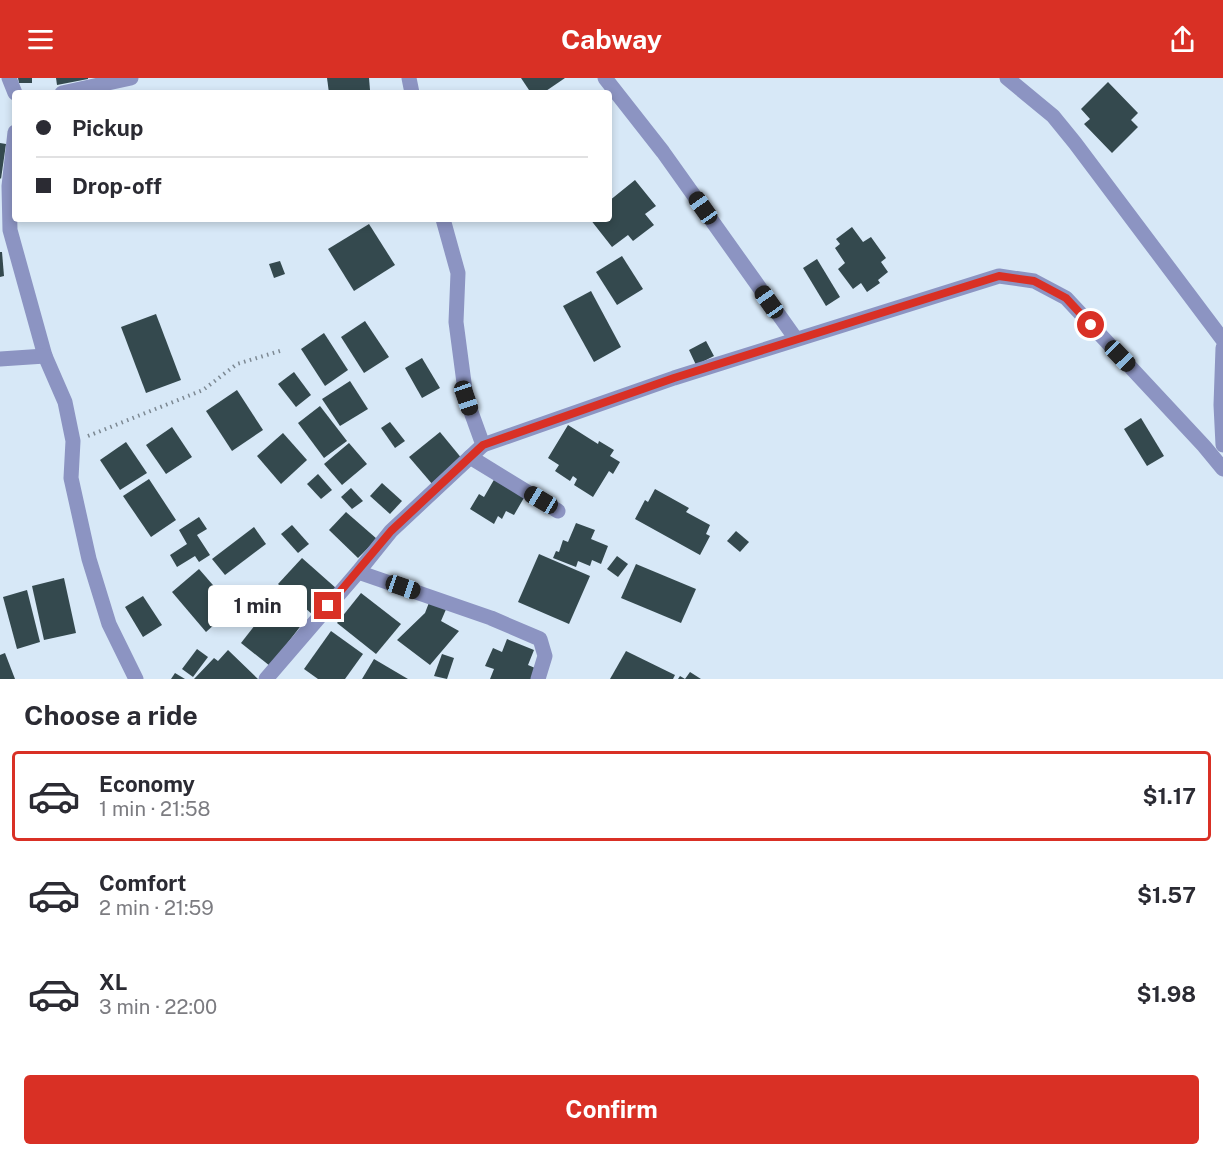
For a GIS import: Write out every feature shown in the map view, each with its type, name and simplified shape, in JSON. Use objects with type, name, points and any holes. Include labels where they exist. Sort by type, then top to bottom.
[{"type":"street","points":[[76,90],[130,78]]},
{"type":"street","points":[[605,78],[663,152],[795,339]]},
{"type":"street","points":[[1007,78],[1053,116],[1075,142],[1223,340]]},
{"type":"street","points":[[12,148],[5,187],[10,230],[45,356],[65,402],[73,441],[71,478],[89,559],[109,624],[136,679]]},
{"type":"street","points":[[444,222],[458,273],[456,322],[466,398],[483,445]]},
{"type":"street","points":[[266,679],[391,531],[483,445],[624,394],[999,276],[1034,281],[1066,298],[1197,437],[1223,469]]},
{"type":"street","points":[[1223,348],[1223,445]]},
{"type":"street","points":[[0,359],[45,356]]},
{"type":"street","points":[[470,457],[558,511]]},
{"type":"street","points":[[358,572],[491,618],[540,639],[545,656],[538,679]]},
{"type":"path","points":[[73,441],[203,390],[237,364],[280,351]]},
{"type":"building","points":[[18,78],[32,78],[32,83],[19,83]]},
{"type":"building","points":[[56,78],[88,78],[88,79],[57,85]]},
{"type":"building","points":[[327,78],[369,78],[370,90],[329,90]]},
{"type":"building","points":[[521,78],[565,78],[547,90],[529,90]]},
{"type":"building","points":[[1108,82],[1138,113],[1131,120],[1138,127],[1112,153],[1084,124],[1090,119],[1081,109]]},
{"type":"building","points":[[0,143],[6,144],[1,179],[0,178]]},
{"type":"building","points":[[635,180],[656,206],[645,214],[654,225],[633,241],[628,235],[612,247],[592,222],[612,222],[612,199]]},
{"type":"building","points":[[369,224],[395,265],[354,291],[328,249]]},
{"type":"building","points":[[852,227],[863,242],[871,237],[886,258],[881,262],[888,272],[878,280],[880,283],[867,292],[861,283],[853,289],[838,269],[845,263],[835,248],[840,244],[836,239]]},
{"type":"building","points":[[0,252],[2,252],[4,276],[0,277]]},
{"type":"building","points":[[622,256],[643,289],[617,305],[596,272]]},
{"type":"building","points":[[817,259],[840,297],[826,306],[803,268]]},
{"type":"building","points":[[280,261],[285,274],[274,278],[269,264]]},
{"type":"building","points":[[591,291],[621,347],[594,362],[563,306]]},
{"type":"building","points":[[156,314],[181,380],[146,393],[121,327]]},
{"type":"building","points":[[365,321],[389,357],[364,373],[341,337]]},
{"type":"building","points":[[324,333],[348,370],[325,386],[301,349]]},
{"type":"building","points":[[706,341],[714,356],[696,365],[689,350]]},
{"type":"building","points":[[422,358],[440,388],[422,398],[405,368]]},
{"type":"building","points":[[294,372],[311,395],[296,407],[278,384]]},
{"type":"building","points":[[350,381],[368,409],[340,426],[322,399]]},
{"type":"building","points":[[237,390],[263,430],[232,451],[206,411]]},
{"type":"building","points":[[320,406],[347,441],[324,458],[298,423]]},
{"type":"building","points":[[1141,418],[1164,456],[1147,466],[1124,429]]},
{"type":"building","points":[[390,422],[405,441],[395,448],[381,428]]},
{"type":"building","points":[[568,425],[598,444],[599,441],[614,450],[610,456],[620,462],[613,474],[609,471],[593,497],[574,485],[577,479],[573,476],[570,481],[555,471],[559,465],[548,458]]},
{"type":"building","points":[[172,427],[192,457],[166,474],[146,445]]},
{"type":"building","points":[[440,432],[463,460],[433,485],[409,457]]},
{"type":"building","points":[[283,433],[307,460],[281,484],[257,456]]},
{"type":"building","points":[[126,442],[147,473],[120,490],[100,460]]},
{"type":"building","points":[[349,443],[367,464],[342,485],[324,464]]},
{"type":"building","points":[[318,474],[332,490],[321,499],[307,484]]},
{"type":"building","points":[[495,478],[525,496],[514,515],[506,511],[502,519],[498,516],[494,524],[470,509],[479,494],[484,497]]},
{"type":"building","points":[[149,479],[176,520],[151,537],[123,496]]},
{"type":"building","points":[[382,483],[402,501],[390,514],[370,496]]},
{"type":"building","points":[[351,488],[363,501],[352,509],[341,497]]},
{"type":"building","points":[[655,489],[689,508],[686,512],[710,525],[706,534],[710,536],[700,555],[635,519],[645,500],[648,502]]},
{"type":"building","points":[[346,512],[377,539],[358,558],[329,530]]},
{"type":"building","points":[[199,517],[207,529],[197,535],[210,555],[199,562],[195,556],[177,567],[170,555],[187,544],[179,530]]},
{"type":"building","points":[[576,523],[595,530],[591,539],[608,546],[601,564],[592,560],[590,566],[578,561],[576,567],[553,558],[556,551],[559,552],[563,540],[568,542]]},
{"type":"building","points":[[292,525],[309,544],[298,553],[281,534]]},
{"type":"building","points":[[254,527],[266,544],[225,575],[212,559]]},
{"type":"building","points":[[736,531],[749,542],[740,552],[727,541]]},
{"type":"building","points":[[539,554],[590,576],[569,624],[518,602]]},
{"type":"building","points":[[617,556],[628,564],[618,577],[607,569]]},
{"type":"building","points":[[302,558],[337,589],[313,615],[278,584]]},
{"type":"building","points":[[636,564],[696,589],[681,623],[621,598]]},
{"type":"building","points":[[199,569],[233,608],[206,632],[172,592]]},
{"type":"building","points":[[64,578],[76,633],[44,640],[32,586]]},
{"type":"building","points":[[27,590],[40,642],[17,649],[3,597]]},
{"type":"building","points":[[361,593],[401,624],[376,654],[337,623]]},
{"type":"building","points":[[143,596],[162,625],[143,637],[125,607]]},
{"type":"building","points":[[277,597],[306,619],[270,666],[241,643]]},
{"type":"building","points":[[430,600],[447,607],[441,621],[459,631],[430,665],[397,640],[425,613]]},
{"type":"building","points":[[331,631],[363,654],[345,679],[318,679],[304,669]]},
{"type":"building","points":[[507,639],[534,650],[528,665],[535,668],[531,679],[490,679],[494,669],[485,666],[493,648],[502,652]]},
{"type":"building","points":[[197,649],[208,657],[193,677],[182,669]]},
{"type":"building","points":[[228,650],[258,679],[194,679],[214,658],[218,661]]},
{"type":"building","points":[[626,651],[675,675],[673,679],[610,679]]},
{"type":"building","points":[[5,653],[15,679],[0,679],[0,655]]},
{"type":"building","points":[[442,654],[454,658],[447,679],[434,676]]},
{"type":"building","points":[[374,659],[408,679],[362,679]]},
{"type":"building","points":[[690,672],[701,679],[685,679]]},
{"type":"building","points":[[175,673],[185,679],[171,679]]},
{"type":"route","points":[[328,606],[391,531],[483,445],[624,394],[999,276],[1034,281],[1066,298],[1091,325]]}]
